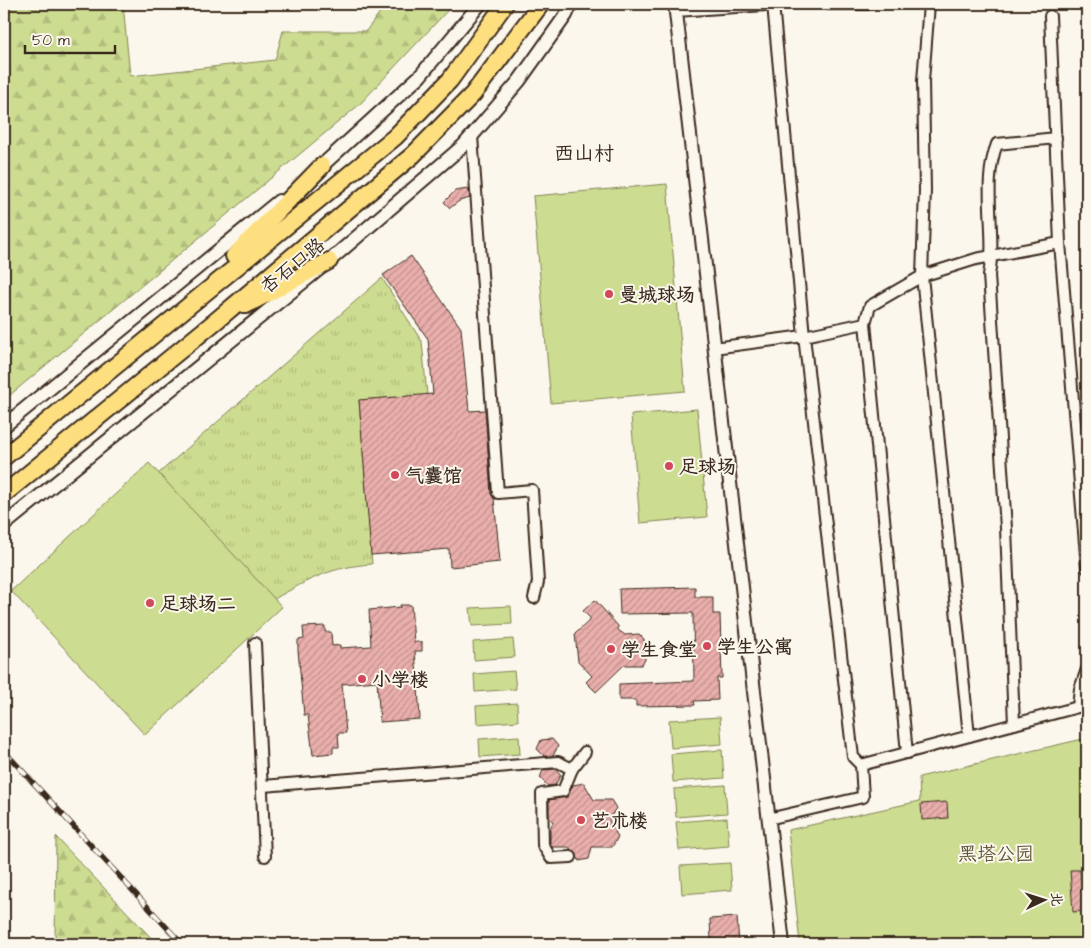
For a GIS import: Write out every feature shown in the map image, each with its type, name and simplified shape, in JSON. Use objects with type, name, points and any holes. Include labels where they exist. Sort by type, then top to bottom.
[{"type":"main road","name":"杏石口路","points":[[4,457],[182,309],[395,137],[450,80],[505,4]]},
{"type":"main road","name":"杏石口路","points":[[4,494],[217,320],[413,155],[473,94],[540,4]]},
{"type":"main road","points":[[182,309],[322,166]]},
{"type":"main road","points":[[217,320],[329,261]]},
{"type":"street","points":[[4,426],[322,166],[420,76],[480,4]]},
{"type":"street","name":"杏石口路","points":[[4,525],[329,261],[472,136],[519,81],[566,15],[571,4]]},
{"type":"street","points":[[768,820],[863,797],[861,765],[853,757],[804,336],[773,4]]},
{"type":"street","points":[[783,4],[675,7],[783,944]]},
{"type":"street","points":[[829,4],[868,4]]},
{"type":"street","points":[[930,4],[923,80],[926,190],[922,276],[969,736]]},
{"type":"street","points":[[1050,16],[1060,243],[1087,568]]},
{"type":"street","points":[[472,136],[498,493],[532,490],[538,582],[534,598]]},
{"type":"street","points":[[1014,724],[1006,518],[989,274],[992,256],[990,162],[997,144],[1056,138]]},
{"type":"street","points":[[908,753],[866,323],[870,306],[922,276],[992,256],[1060,243]]},
{"type":"street","points":[[714,348],[804,336],[866,323]]},
{"type":"street","points":[[255,643],[265,856]]},
{"type":"street","points":[[861,765],[1078,707],[1080,689],[1087,670]]},
{"type":"street","points":[[571,857],[551,858],[543,845],[542,794],[563,791],[572,769],[585,752]]},
{"type":"street","points":[[263,786],[558,762],[572,769]]},
{"type":"green space","points":[[4,4],[123,4],[130,76],[275,60],[283,31],[366,31],[386,4],[450,4],[448,10],[360,104],[4,400]]},
{"type":"green space","name":"曼城球场","points":[[667,184],[685,391],[551,403],[533,196]]},
{"type":"green space","points":[[382,278],[422,342],[427,395],[359,400],[372,564],[332,571],[274,599],[158,474]]},
{"type":"green space","name":"足球场","points":[[697,409],[707,517],[640,523],[631,415]]},
{"type":"green space","name":"足球场二","points":[[149,463],[282,607],[145,735],[11,591]]},
{"type":"green space","points":[[511,606],[512,624],[472,626],[470,608]]},
{"type":"green space","points":[[513,639],[515,657],[474,660],[473,642]]},
{"type":"green space","points":[[514,671],[516,689],[475,692],[474,674]]},
{"type":"green space","points":[[517,703],[518,721],[477,724],[476,706]]},
{"type":"green space","points":[[720,717],[722,744],[671,748],[669,720]]},
{"type":"green space","points":[[519,736],[520,754],[480,757],[479,739]]},
{"type":"green space","name":"黑塔公园","points":[[1087,738],[1087,944],[800,944],[788,830],[920,801],[919,777]]},
{"type":"green space","points":[[722,750],[724,778],[673,782],[671,754]]},
{"type":"green space","points":[[725,785],[727,813],[676,817],[674,789]]},
{"type":"green space","points":[[727,818],[729,846],[679,850],[676,822]]},
{"type":"green space","points":[[56,837],[157,944],[55,944]]},
{"type":"green space","points":[[730,863],[732,890],[682,894],[680,866]]},
{"type":"building","points":[[468,189],[470,198],[459,201],[450,208],[444,202],[455,191]]},
{"type":"building","points":[[411,256],[461,328],[469,411],[485,410],[491,494],[494,498],[500,562],[450,567],[449,549],[371,555],[359,400],[433,394],[428,339],[383,275]]},
{"type":"building","name":"学生公寓","points":[[695,587],[695,597],[713,597],[713,614],[720,614],[722,678],[717,678],[718,700],[694,701],[695,705],[636,706],[636,700],[619,700],[619,684],[694,681],[693,613],[620,614],[619,589]]},
{"type":"building","name":"学生食堂","points":[[595,600],[618,626],[618,630],[625,635],[639,634],[644,639],[645,660],[641,665],[624,665],[596,692],[586,682],[592,676],[578,661],[575,634],[591,619],[583,611]]},
{"type":"building","name":"小学楼","points":[[400,605],[411,605],[414,642],[422,642],[422,651],[415,651],[417,677],[422,676],[423,686],[418,687],[420,719],[380,722],[377,681],[342,684],[346,733],[338,733],[339,747],[333,747],[333,753],[313,755],[308,715],[304,715],[298,650],[298,640],[304,639],[303,627],[325,626],[325,632],[331,632],[332,646],[340,645],[340,648],[371,646],[369,610],[401,607]]},
{"type":"building","points":[[552,739],[558,746],[553,756],[544,756],[537,749],[541,740]]},
{"type":"building","points":[[556,769],[561,775],[555,785],[548,786],[540,778],[543,770]]},
{"type":"building","name":"艺术楼","points":[[584,783],[594,800],[611,800],[616,808],[609,820],[618,837],[612,847],[592,847],[589,859],[579,861],[576,853],[568,847],[552,847],[550,843],[550,829],[553,822],[549,817],[549,800],[567,797],[573,785]]},
{"type":"building","points":[[947,802],[948,818],[922,820],[921,804]]},
{"type":"building","points":[[1070,870],[1080,870],[1084,911],[1073,912]]},
{"type":"building","points":[[737,917],[739,944],[716,944],[715,940],[711,941],[710,919]]},
{"type":"railway","points":[[4,751],[182,944]]},
{"type":"place","name":"曼城球场","points":[[609,294]]},
{"type":"place","name":"足球场","points":[[669,466]]},
{"type":"place","name":"气囊馆","points":[[395,475]]},
{"type":"place","name":"足球场二","points":[[150,603]]},
{"type":"place","name":"学生公寓","points":[[707,646]]},
{"type":"place","name":"学生食堂","points":[[611,649]]},
{"type":"place","name":"小学楼","points":[[362,679]]},
{"type":"place","name":"艺术楼","points":[[581,820]]},
{"type":"district","name":"西山村","points":[[584,153]]}]
